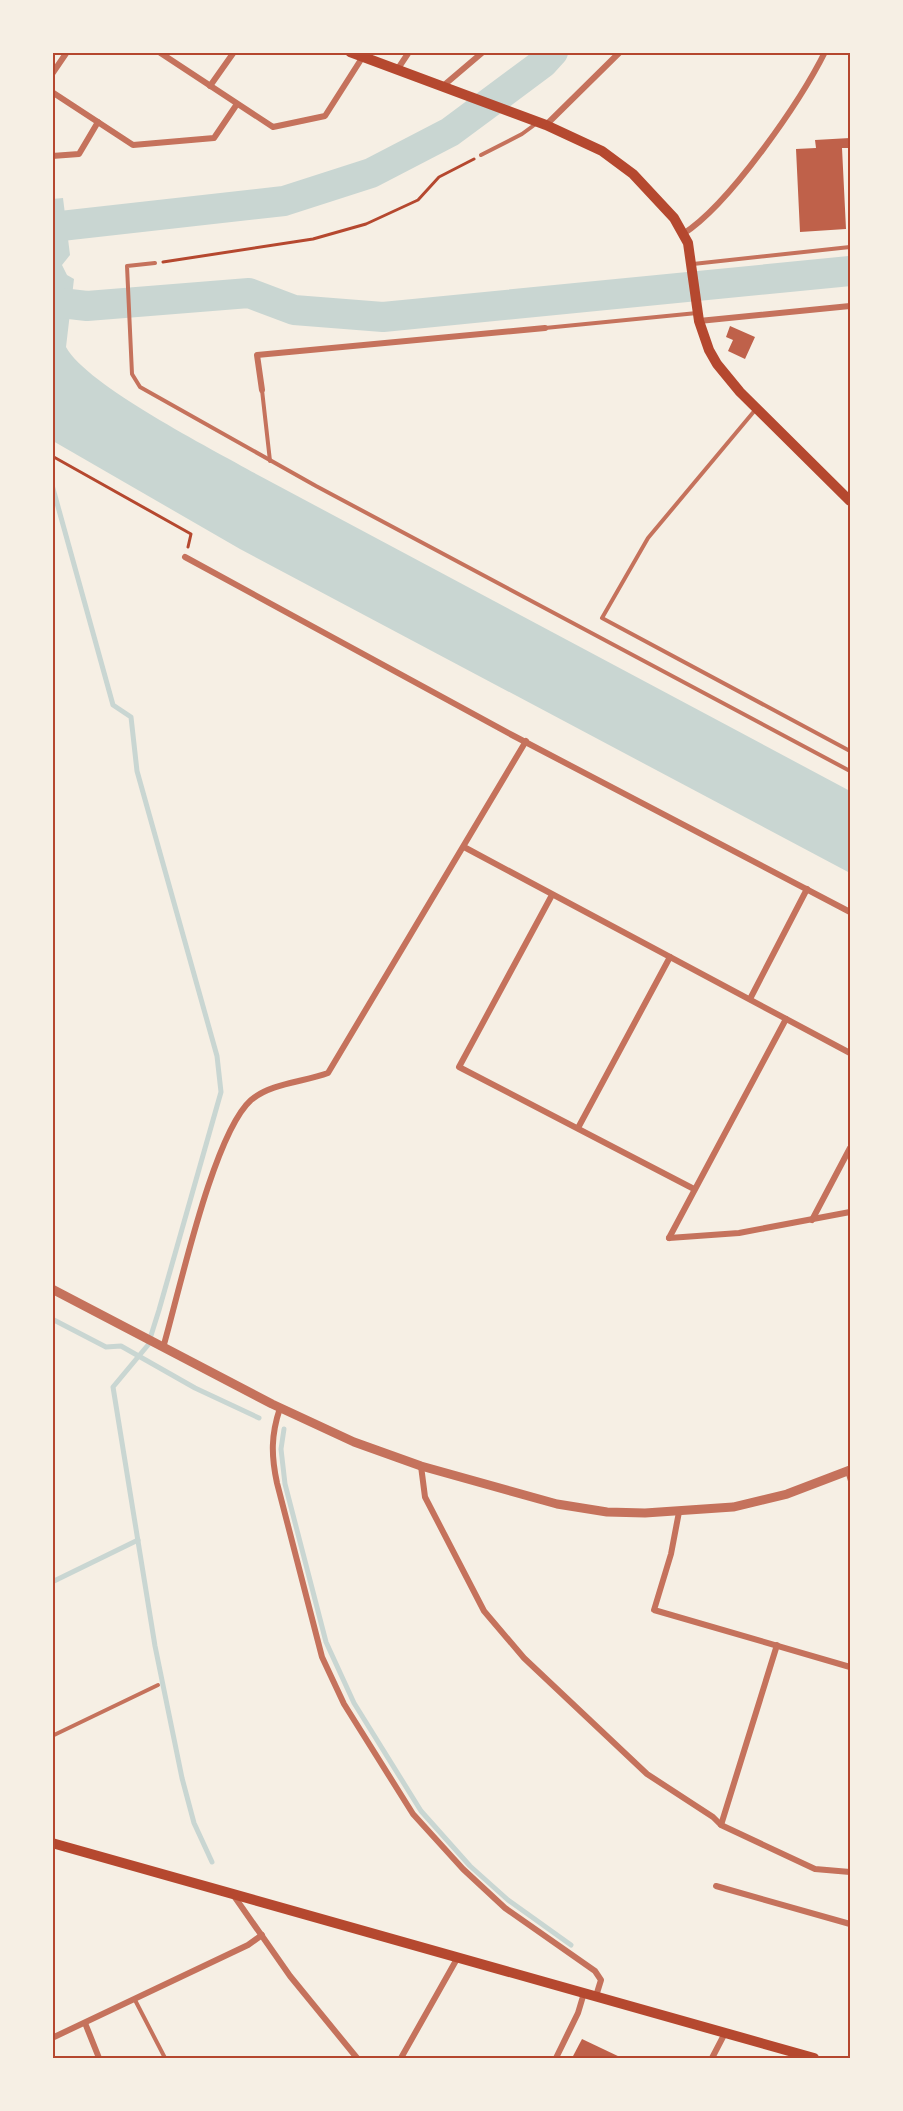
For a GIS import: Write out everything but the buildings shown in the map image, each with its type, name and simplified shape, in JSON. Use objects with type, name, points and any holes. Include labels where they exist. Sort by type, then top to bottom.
[{"type":"main road","points":[[350,52],[538,122],[584,141],[620,162],[662,203],[683,234],[692,266],[698,313],[709,350],[717,364],[756,408],[850,501]]},
{"type":"main road","points":[[52,1843],[814,2058]]},
{"type":"street","points":[[52,74],[67,52]]},
{"type":"street","points":[[159,52],[273,127],[325,116],[362,58]]},
{"type":"street","points":[[210,86],[234,52]]},
{"type":"street","points":[[396,70],[410,52]]},
{"type":"street","points":[[443,86],[483,52]]},
{"type":"street","points":[[538,122],[620,52]]},
{"type":"street","points":[[683,234],[702,222],[748,166],[807,88],[825,52]]},
{"type":"street","points":[[52,92],[133,145],[214,138],[237,104]]},
{"type":"street","points":[[52,156],[79,154],[98,122]]},
{"type":"street","points":[[698,313],[850,306]]},
{"type":"street","points":[[262,390],[257,355],[545,328]]},
{"type":"street","points":[[185,557],[850,912]]},
{"type":"street","points":[[163,1349],[199,1221],[221,1151],[235,1119],[251,1101],[266,1090],[328,1073],[526,741]]},
{"type":"street","points":[[464,847],[850,1053]]},
{"type":"street","points":[[750,999],[807,889]]},
{"type":"street","points":[[552,895],[459,1067],[694,1189]]},
{"type":"street","points":[[578,1128],[670,957]]},
{"type":"street","points":[[786,1019],[669,1238],[739,1233],[850,1212]]},
{"type":"street","points":[[812,1220],[850,1148]]},
{"type":"street","points":[[52,1289],[163,1349],[354,1443],[421,1466],[557,1504],[607,1512],[679,1512],[733,1507],[787,1494],[849,1471]]},
{"type":"street","points":[[280,1408],[273,1430],[272,1456],[275,1474],[322,1657],[344,1704],[413,1814],[430,1836],[505,1908],[595,1971],[601,1980],[596,1996]]},
{"type":"street","points":[[421,1466],[425,1497],[484,1611],[555,1689],[647,1774],[713,1817],[721,1825],[815,1869],[850,1872]]},
{"type":"street","points":[[679,1512],[671,1554],[654,1610],[850,1666]]},
{"type":"street","points":[[721,1825],[777,1645]]},
{"type":"street","points":[[716,1886],[850,1924]]},
{"type":"street","points":[[232,1893],[304,1994],[357,2058]]},
{"type":"street","points":[[52,2038],[262,1935]]},
{"type":"street","points":[[401,2058],[458,1956]]},
{"type":"street","points":[[556,2058],[578,2013],[584,1993]]},
{"type":"street","points":[[85,2022],[99,2058]]},
{"type":"street","points":[[712,2058],[725,2033]]},
{"type":"lane","points":[[480,155],[522,134],[538,122]]},
{"type":"lane","points":[[692,266],[850,247]]},
{"type":"lane","points":[[155,263],[128,266],[132,374],[140,387],[270,461],[850,771]]},
{"type":"lane","points":[[545,328],[698,313]]},
{"type":"lane","points":[[262,390],[270,461]]},
{"type":"lane","points":[[756,408],[648,538],[602,618],[850,751]]},
{"type":"lane","points":[[849,1471],[850,1481]]},
{"type":"lane","points":[[52,1736],[158,1685]]},
{"type":"lane","points":[[134,1999],[165,2058]]},
{"type":"path","points":[[155,263],[313,239],[366,224],[418,200],[439,177],[480,155]]},
{"type":"path","points":[[52,456],[191,534],[185,557]]},
{"type":"shaded area","points":[[63,198],[70,255],[62,265],[67,275],[74,279],[66,347],[79,363],[99,380],[154,417],[258,475],[850,791],[850,873],[240,549],[53,441],[52,199]]},
{"type":"waterway","points":[[52,227],[284,201],[371,173],[450,132],[543,63],[553,52]]},
{"type":"waterway","points":[[52,302],[87,306],[249,293],[294,310],[383,317],[850,271]]},
{"type":"waterway","points":[[52,485],[113,705],[131,717],[137,771],[217,1056],[221,1092],[159,1310],[148,1345],[113,1387],[155,1646],[182,1778],[194,1823],[212,1862]]},
{"type":"waterway","points":[[52,1319],[106,1347],[121,1346],[195,1388],[259,1418]]},
{"type":"waterway","points":[[284,1429],[281,1449],[285,1484],[326,1642],[354,1703],[421,1811],[470,1866],[508,1900],[571,1945]]},
{"type":"waterway","points":[[52,1582],[138,1540]]}]
